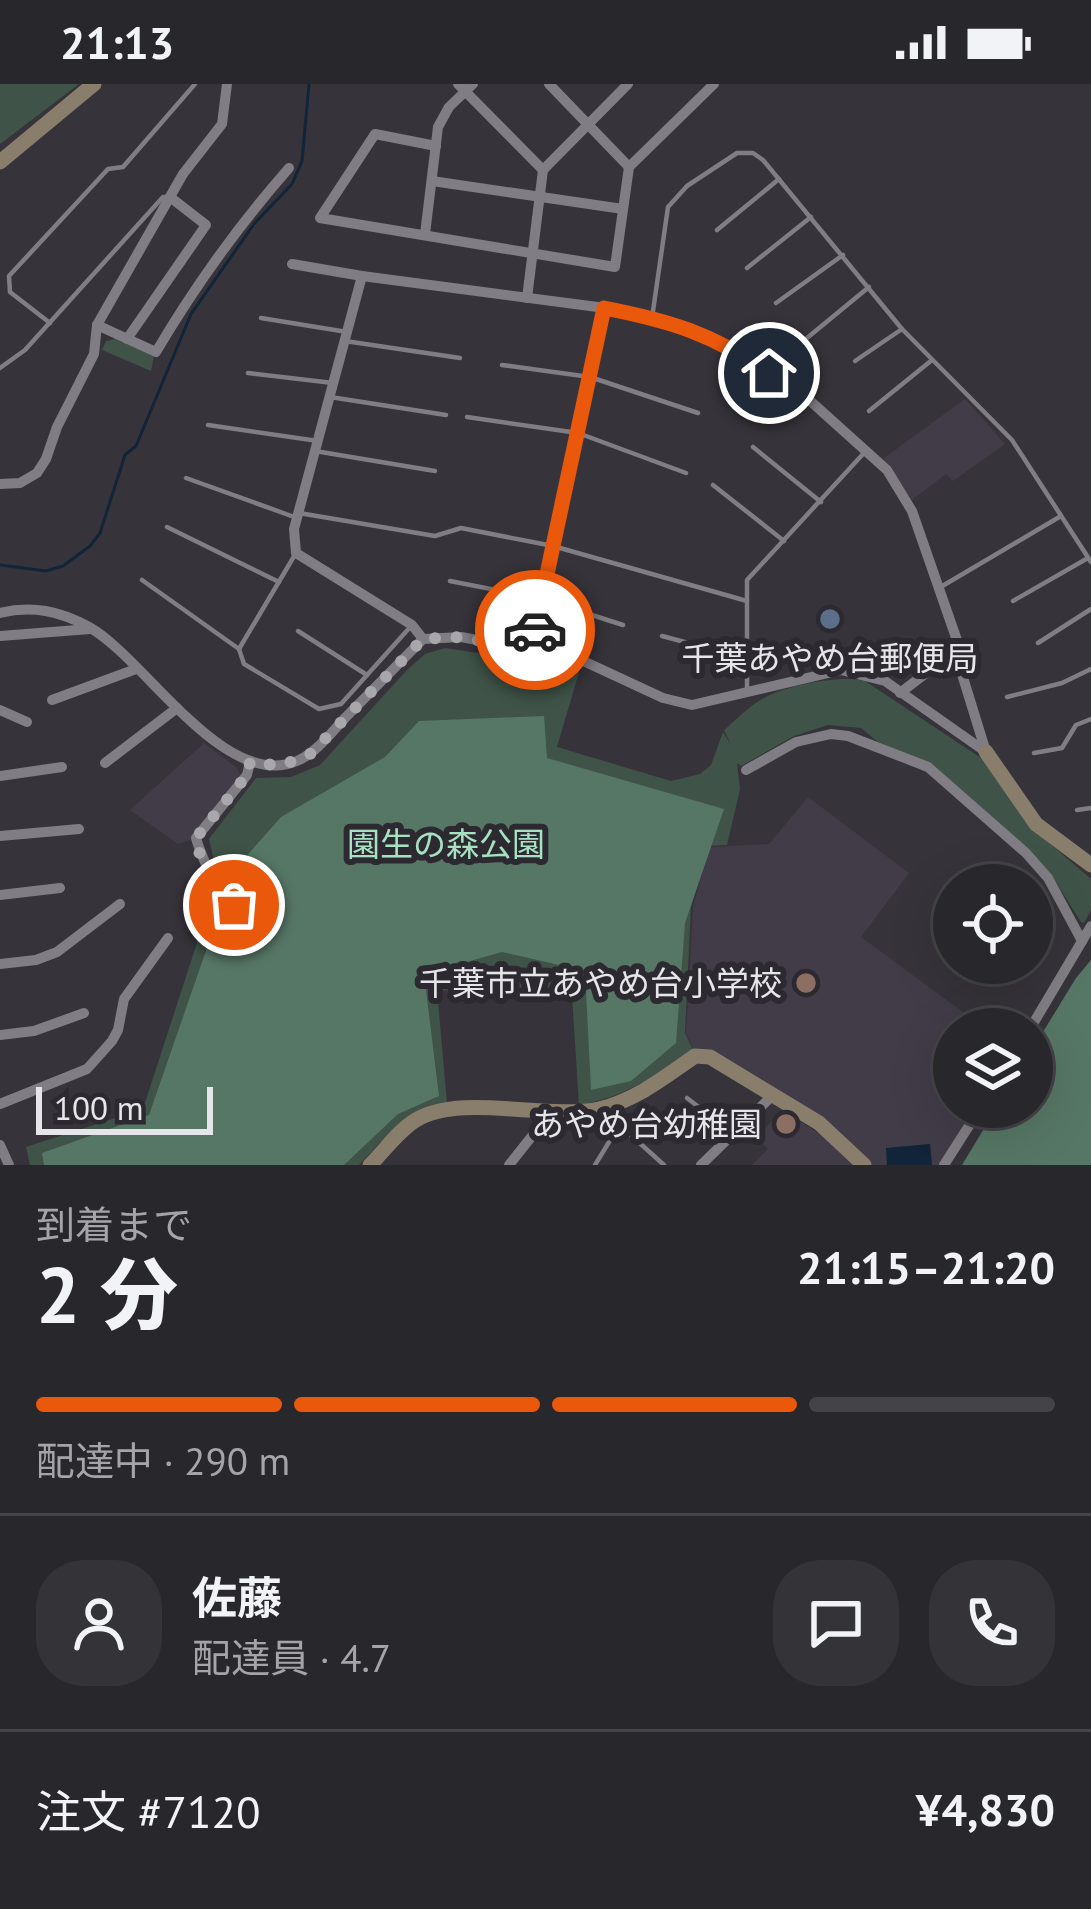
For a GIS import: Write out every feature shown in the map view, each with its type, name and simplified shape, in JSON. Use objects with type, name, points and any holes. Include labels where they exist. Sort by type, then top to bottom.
[{"type":"street","points":[[0,162],[94,84]]},
{"type":"street","points":[[0,484],[20,483],[37,473],[46,459],[94,354],[97,325],[183,173],[222,124],[227,84]]},
{"type":"street","points":[[548,84],[629,167]]},
{"type":"street","points":[[527,298],[543,170],[628,84]]},
{"type":"street","points":[[436,146],[375,134],[320,218],[615,266],[629,167],[714,84]]},
{"type":"street","points":[[425,234],[443,116],[466,86],[543,170]]},
{"type":"street","points":[[97,325],[156,352],[242,221],[289,168]]},
{"type":"street","points":[[432,181],[623,209]]},
{"type":"street","points":[[127,339],[206,225],[170,196]]},
{"type":"street","points":[[292,264],[652,317],[732,347],[807,398],[886,470],[912,511],[959,646],[957,658],[986,752],[1036,824],[1091,865]]},
{"type":"street","points":[[362,276],[294,529],[296,554],[412,625],[423,639]]},
{"type":"street","points":[[531,650],[604,308]]},
{"type":"street","points":[[0,613],[48,610],[94,629],[177,708],[226,749],[250,762],[281,766],[310,754],[423,639],[461,637],[579,659],[663,698],[692,706],[841,670],[885,681],[986,752]]},
{"type":"street","points":[[0,636],[94,629]]},
{"type":"street","points":[[900,693],[930,670],[957,658]]},
{"type":"street","points":[[52,700],[136,668]]},
{"type":"street","points":[[105,763],[177,708]]},
{"type":"street","points":[[0,710],[27,722]]},
{"type":"street","points":[[746,770],[796,742],[831,734],[928,767],[1026,853],[1048,878],[1082,941]]},
{"type":"street","points":[[234,927],[238,911],[218,892],[196,838],[247,775],[250,762]]},
{"type":"street","points":[[0,776],[62,766]]},
{"type":"street","points":[[0,836],[80,829]]},
{"type":"street","points":[[0,895],[61,888]]},
{"type":"street","points":[[0,964],[57,952],[120,904]]},
{"type":"street","points":[[1042,1008],[1091,926]]},
{"type":"street","points":[[0,1104],[87,1069],[112,1041],[124,999],[169,938]]},
{"type":"street","points":[[0,1035],[34,1031],[84,1013]]},
{"type":"street","points":[[370,1165],[411,1123],[433,1112],[576,1113],[603,1108],[643,1093],[695,1055],[710,1057],[819,1123],[864,1165]]},
{"type":"street","points":[[700,1165],[774,1094]]},
{"type":"street","points":[[944,1165],[968,1128]]},
{"type":"street","points":[[508,1165],[536,1131]]},
{"type":"street","points":[[0,1144],[9,1165]]},
{"type":"lane","points":[[50,323],[10,292],[9,276],[108,169],[123,167],[195,84]]},
{"type":"lane","points":[[652,317],[668,207],[676,196],[737,153],[753,153],[902,329],[1012,440],[1090,560],[1013,602]]},
{"type":"lane","points":[[717,230],[779,179]]},
{"type":"lane","points":[[0,368],[25,350],[163,197],[170,196]]},
{"type":"lane","points":[[747,268],[811,218]]},
{"type":"lane","points":[[776,303],[843,256]]},
{"type":"lane","points":[[807,338],[869,287]]},
{"type":"lane","points":[[261,318],[460,358]]},
{"type":"lane","points":[[855,362],[902,329]]},
{"type":"lane","points":[[869,411],[932,360]]},
{"type":"lane","points":[[502,365],[590,377],[698,413]]},
{"type":"lane","points":[[248,374],[446,415]]},
{"type":"lane","points":[[467,417],[578,433],[686,473]]},
{"type":"lane","points":[[208,425],[435,471]]},
{"type":"lane","points":[[753,448],[820,502]]},
{"type":"lane","points":[[747,691],[747,580],[867,450]]},
{"type":"lane","points":[[186,478],[298,516],[435,536],[461,528],[554,546],[747,601]]},
{"type":"lane","points":[[713,485],[784,541]]},
{"type":"lane","points":[[939,588],[1061,516]]},
{"type":"lane","points":[[167,527],[279,582]]},
{"type":"lane","points":[[238,650],[296,554]]},
{"type":"lane","points":[[142,580],[238,650],[244,664],[319,710],[341,704],[412,625]]},
{"type":"lane","points":[[450,581],[542,599],[623,625]]},
{"type":"lane","points":[[1038,643],[1091,609]]},
{"type":"lane","points":[[298,632],[368,675]]},
{"type":"lane","points":[[662,636],[722,652],[747,646]]},
{"type":"lane","points":[[1007,698],[1062,683],[1091,669]]},
{"type":"lane","points":[[1034,753],[1062,748],[1076,725],[1091,719]]},
{"type":"lane","points":[[1077,810],[1091,808]]},
{"type":"lane","points":[[687,1098],[734,1133]]},
{"type":"lane","points":[[595,1165],[617,1129],[623,1128],[664,1165]]},
{"type":"shaded area","points":[[965,399],[1005,444],[953,481],[946,474],[912,500],[884,458]]},
{"type":"shaded area","points":[[204,743],[237,768],[242,778],[191,840],[178,844],[130,810]]},
{"type":"shaded area","name":"千葉市立あやめ台小学校","points":[[808,797],[909,873],[861,937],[957,1008],[933,1008],[933,1128],[962,1128],[940,1165],[872,1165],[831,1124],[694,1050],[686,1033],[693,907],[709,847],[769,844]]},
{"type":"shaded area","name":"あやめ台幼稚園","points":[[782,1110],[826,1138],[856,1165],[752,1165],[768,1149],[756,1138]]},
{"type":"green space","points":[[0,84],[79,84],[0,144]]},
{"type":"green space","points":[[115,339],[154,356],[151,371],[102,350],[106,341]]},
{"type":"green space","name":"園生の森公園","points":[[445,648],[580,669],[557,747],[671,781],[700,774],[711,765],[723,732],[731,745],[724,730],[762,699],[812,682],[865,681],[981,758],[1033,829],[1091,879],[1091,910],[1081,922],[1053,878],[1053,864],[1039,864],[932,765],[878,742],[861,728],[828,725],[794,736],[741,766],[737,763],[740,789],[727,845],[707,846],[691,907],[685,1033],[693,1050],[639,1084],[579,1105],[572,995],[437,990],[447,1103],[409,1117],[359,1165],[30,1165],[26,1147],[143,1109],[218,878],[209,839],[256,778],[291,777],[320,765],[425,654]]},
{"type":"green space","name":"園生の森公園","points":[[544,716],[547,758],[724,809],[685,923],[676,1043],[631,1081],[591,1090],[585,971],[502,952],[424,974],[439,1096],[398,1114],[344,1165],[44,1165],[42,1153],[149,1115],[234,870],[281,817],[385,757],[419,721]]},
{"type":"green space","points":[[1091,960],[1091,1165],[962,1165],[984,1128],[1053,1128],[1053,1016]]},
{"type":"water","points":[[930,1144],[932,1165],[887,1165],[886,1148]]},
{"type":"waterway","points":[[0,565],[46,571],[63,566],[100,533],[125,455],[136,446],[191,314],[254,224],[292,184],[302,161],[309,84]]},
{"type":"way so far","points":[[234,905],[218,892],[196,838],[247,775],[250,762],[281,766],[310,754],[423,639],[461,637],[531,650],[535,630]]},
{"type":"place","name":"千葉あやめ台郵便局","points":[[830,619]]},
{"type":"place","name":"千葉市立あやめ台小学校","points":[[806,983]]},
{"type":"place","name":"あやめ台幼稚園","points":[[786,1124]]},
{"type":"route","points":[[535,630],[604,308],[691,329],[732,347],[769,373]]}]
